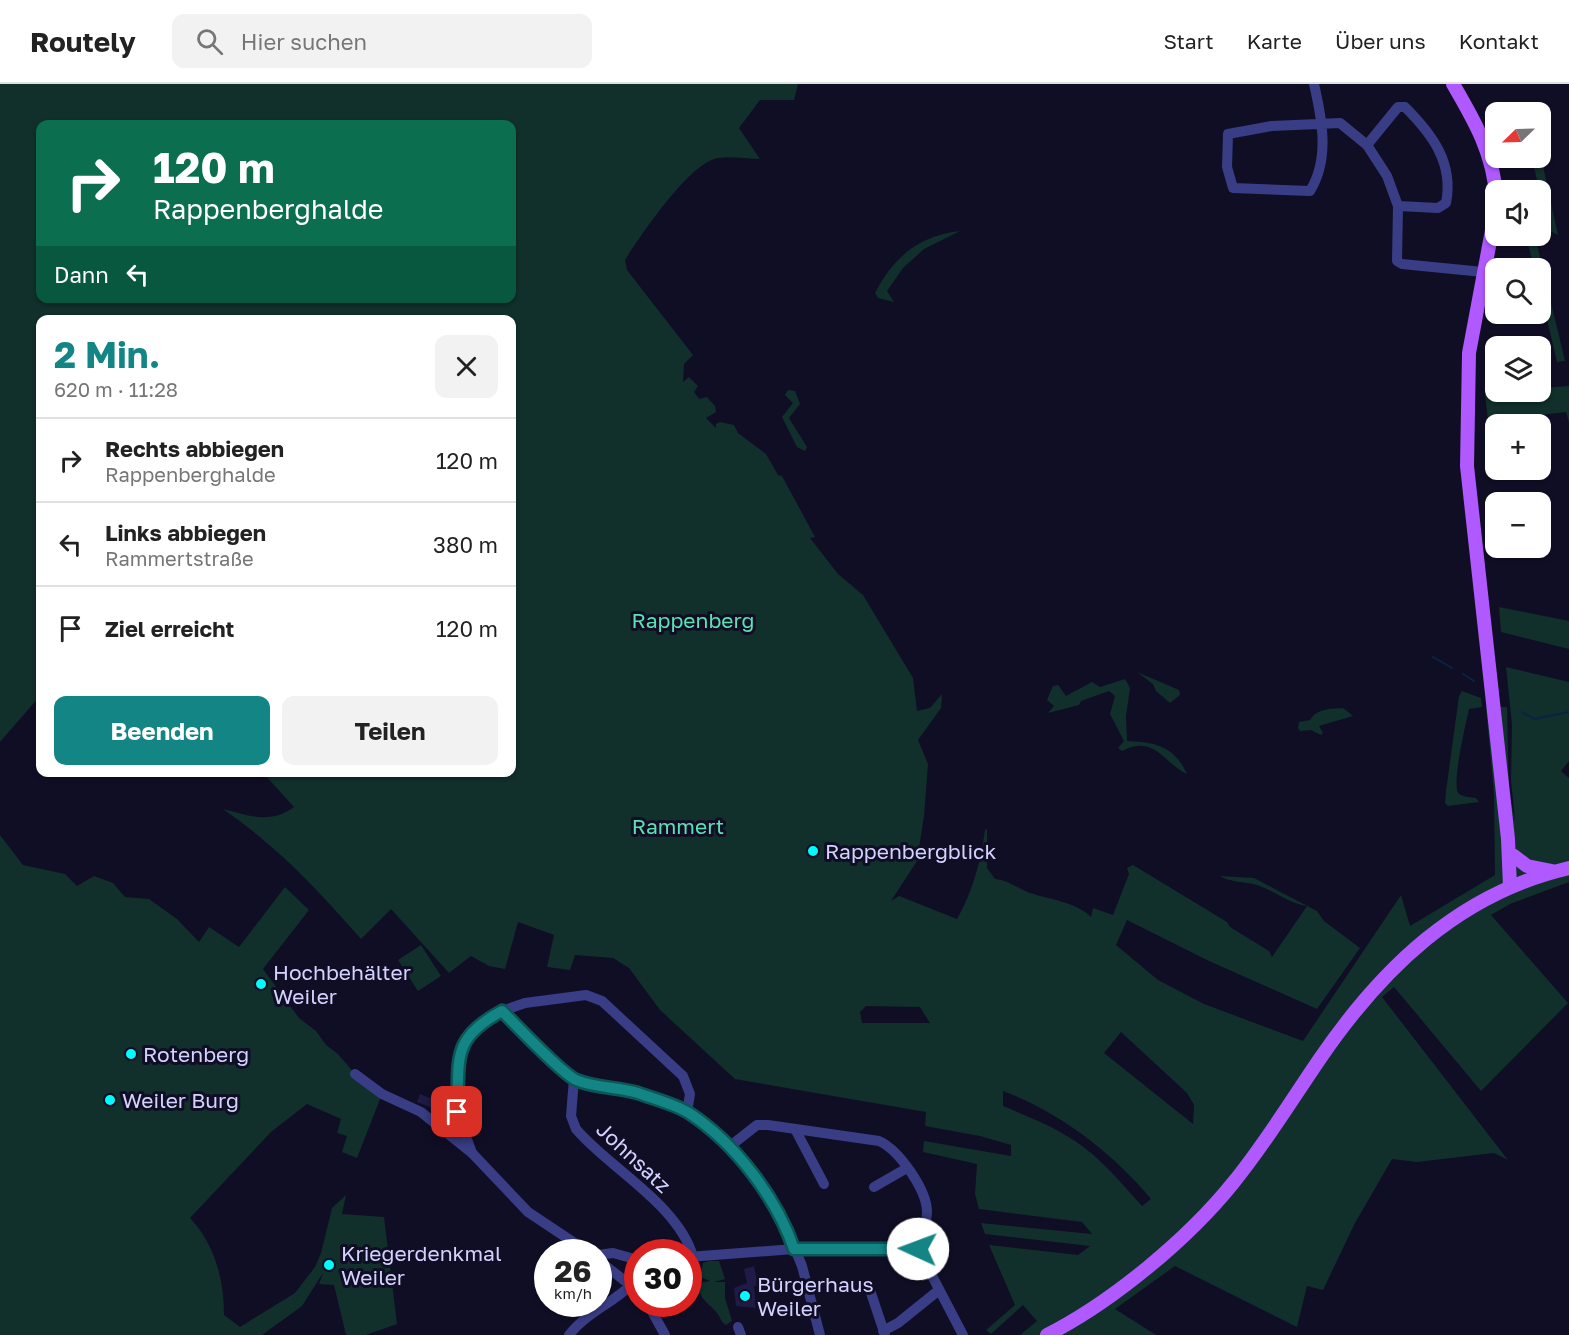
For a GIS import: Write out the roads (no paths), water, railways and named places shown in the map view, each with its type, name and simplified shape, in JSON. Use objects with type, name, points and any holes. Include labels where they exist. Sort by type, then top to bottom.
[{"type":"main road","points":[[1454,84],[1483,139],[1494,180]]},
{"type":"main road","points":[[1488,246],[1469,353],[1467,466],[1514,886]]},
{"type":"main road","points":[[1508,839],[1515,856],[1514,886]]},
{"type":"main road","points":[[1515,856],[1527,866],[1554,871]]},
{"type":"main road","points":[[1060,1335],[1169,1248],[1220,1198],[1256,1154],[1343,1027],[1395,965],[1445,924],[1514,886],[1554,871],[1569,868]]},
{"type":"main road","points":[[1047,1335],[1099,1302]]},
{"type":"street","points":[[1314,84],[1321,122],[1324,146],[1310,191],[1238,191],[1233,188],[1227,167],[1228,134],[1272,126],[1321,122],[1340,123],[1367,145],[1387,176],[1398,206],[1397,261],[1402,264],[1483,272]]},
{"type":"street","points":[[1367,145],[1398,107],[1405,107],[1430,132],[1444,166],[1449,188],[1446,203],[1438,208],[1398,206]]},
{"type":"street","points":[[472,1153],[457,1112],[460,1057],[464,1042],[471,1031],[502,1011],[525,1003],[586,995],[602,1000],[683,1076],[690,1094],[687,1112]]},
{"type":"street","points":[[502,1011],[574,1080],[636,1092],[687,1112],[729,1147],[769,1200],[786,1227],[802,1266],[820,1335]]},
{"type":"street","points":[[355,1074],[382,1094],[421,1113],[472,1153],[528,1212],[568,1239]]},
{"type":"street","name":"Johnsatz","points":[[574,1080],[571,1116],[576,1129],[650,1195],[685,1239]]},
{"type":"street","points":[[729,1147],[758,1125],[879,1141],[899,1154],[927,1204],[927,1215],[918,1249],[963,1335]]},
{"type":"street","points":[[795,1129],[824,1184]]},
{"type":"street","points":[[874,1187],[907,1168]]},
{"type":"street","points":[[702,1256],[794,1249],[918,1249]]},
{"type":"street","points":[[612,1270],[624,1280]]},
{"type":"street","points":[[871,1293],[884,1333],[939,1290]]},
{"type":"street","points":[[569,1335],[585,1317],[624,1294]]},
{"type":"street","points":[[655,1317],[665,1335]]},
{"type":"waterway","points":[[1433,657],[1452,668]]},
{"type":"waterway","points":[[1463,674],[1474,681]]},
{"type":"waterway","points":[[1522,712],[1534,719],[1569,712]]},
{"type":"place","name":"Rappenbergblick","points":[[813,851]]},
{"type":"place","name":"Hochbehälter Weiler","points":[[261,984]]},
{"type":"place","name":"Rotenberg","points":[[131,1054]]},
{"type":"place","name":"Weiler Burg","points":[[110,1100]]},
{"type":"place","name":"Kriegerdenkmal Weiler","points":[[329,1265]]},
{"type":"place","name":"Bürgerhaus Weiler","points":[[745,1296]]},
{"type":"park label","name":"Rappenberg","points":[[693,620]]},
{"type":"park label","name":"Rammert","points":[[678,826]]}]
